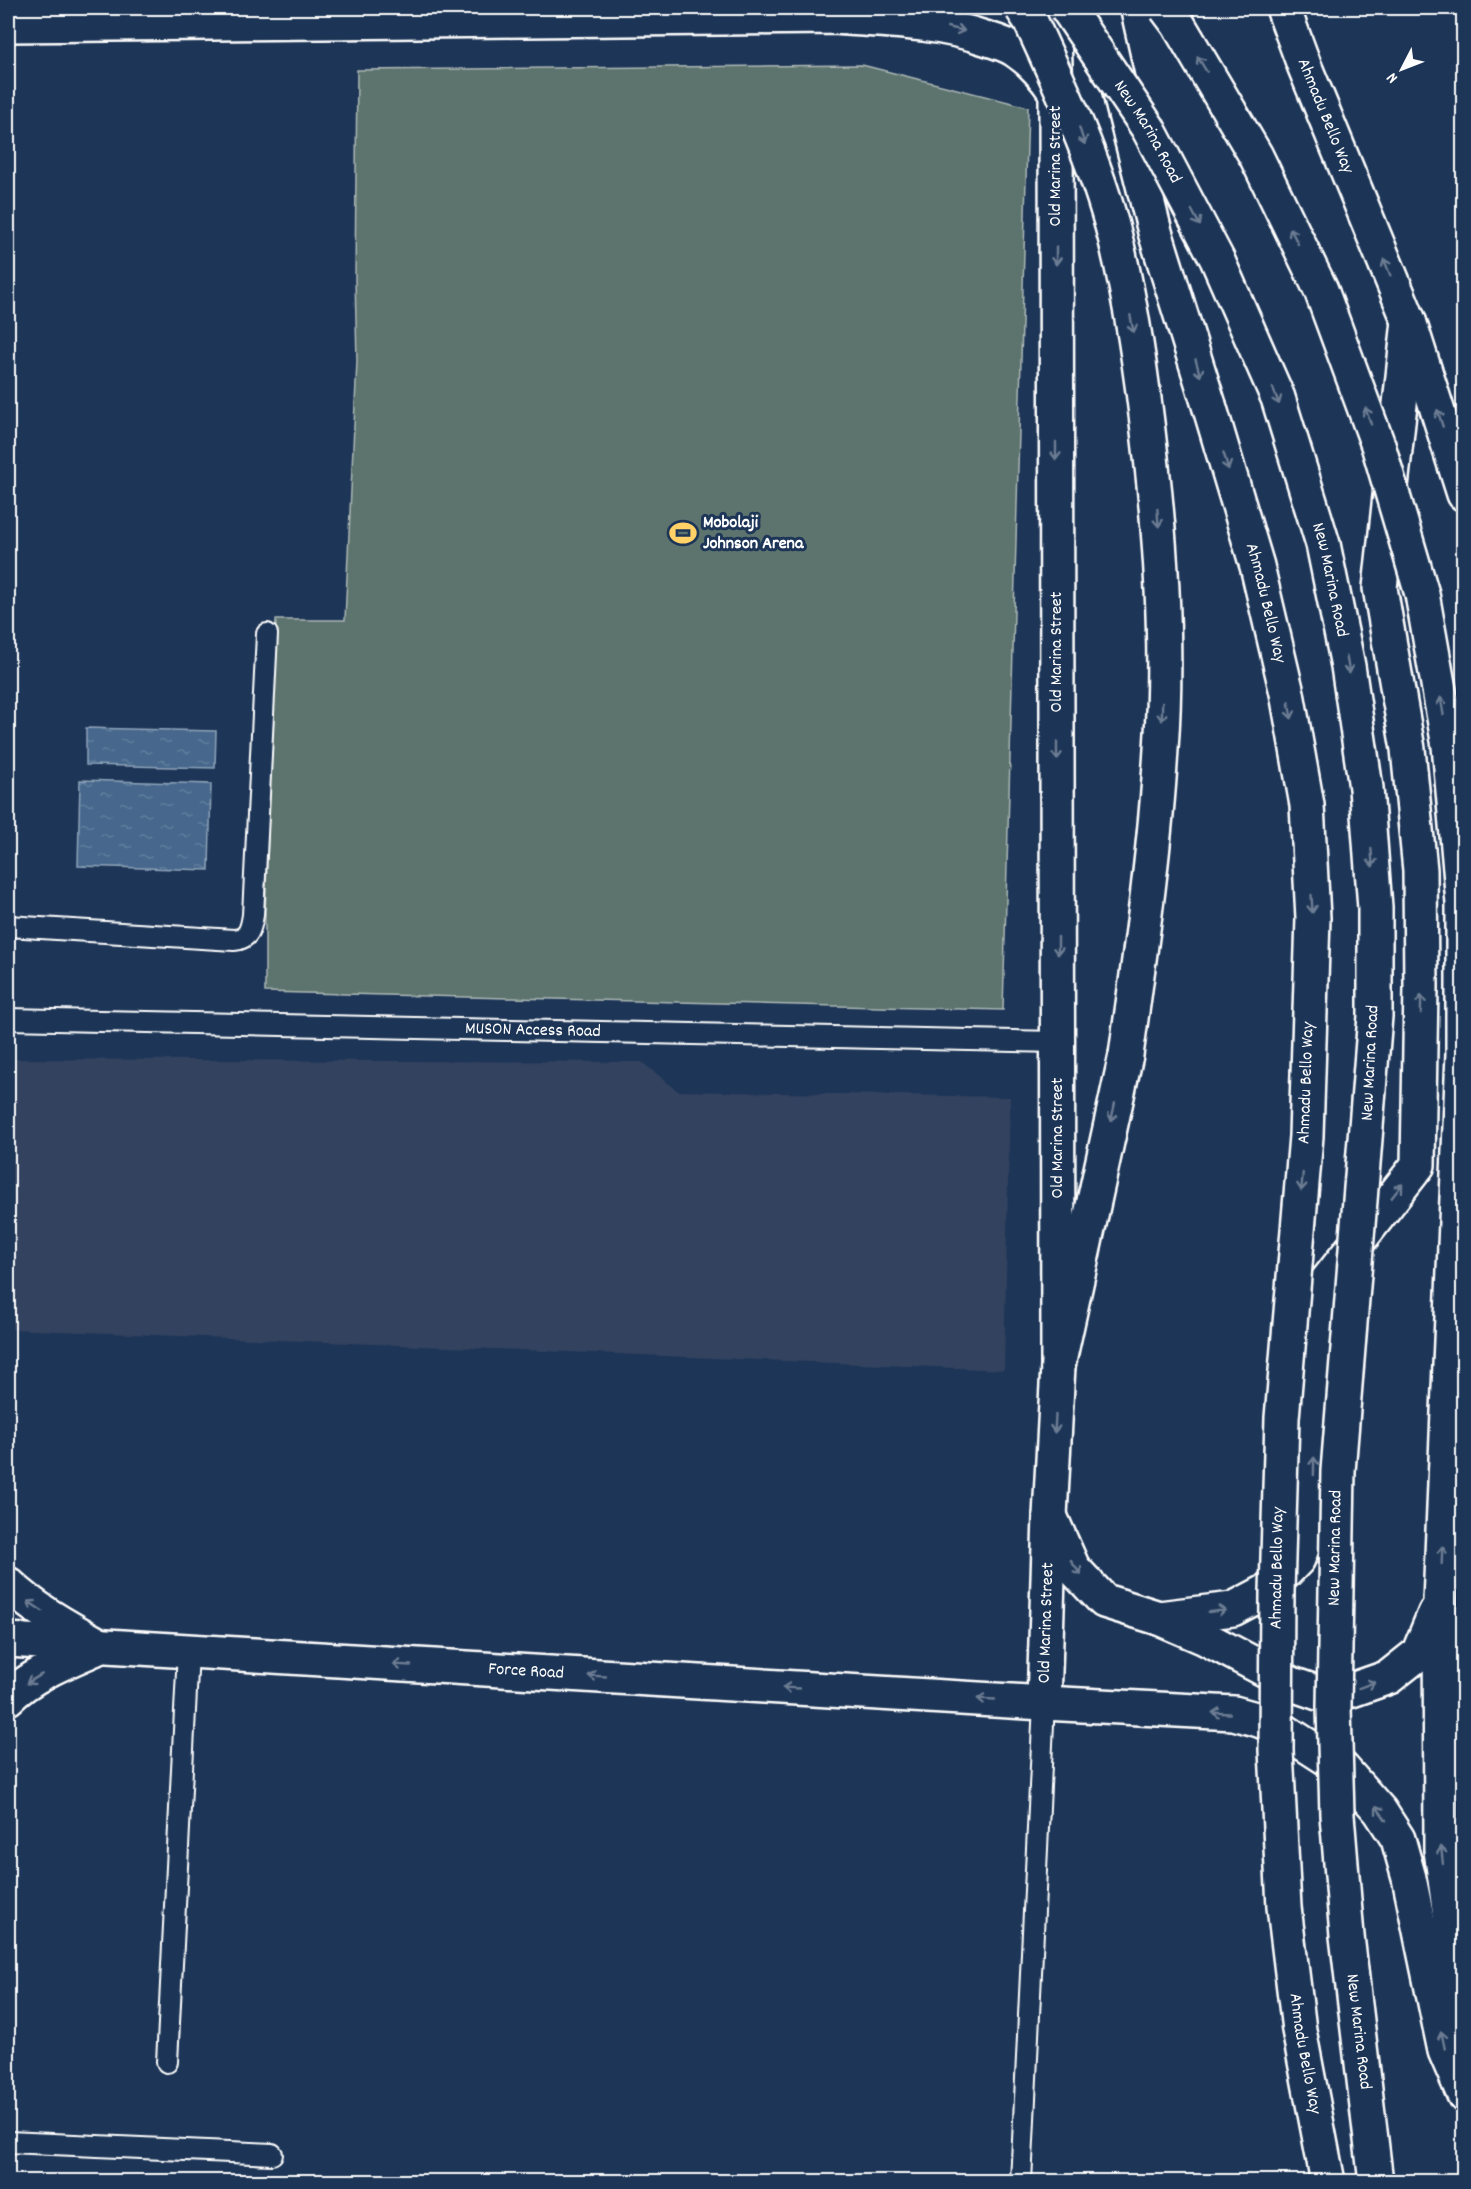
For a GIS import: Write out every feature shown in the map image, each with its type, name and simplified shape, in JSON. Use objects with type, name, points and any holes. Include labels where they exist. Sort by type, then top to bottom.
[{"type":"main road","points":[[835,17],[872,8]]},
{"type":"main road","points":[[1022,8],[1030,20],[1078,126],[1114,236],[1143,380],[1157,511],[1164,626],[1161,747],[1149,890],[1126,1055],[1058,1366]]},
{"type":"main road","name":"Old Marina Street","points":[[1044,1703],[1058,1366],[1056,93],[1053,8]]},
{"type":"main road","name":"New Marina Road","points":[[1067,8],[1148,128],[1217,260],[1278,398],[1323,544],[1348,666],[1366,788],[1375,908],[1375,1016],[1338,1471],[1334,1707],[1337,1815],[1347,1936],[1376,2181]]},
{"type":"main road","name":"Ahmadu Bello Way","points":[[1101,8],[1155,232],[1257,566],[1287,693],[1307,805],[1313,918],[1306,1136],[1282,1418],[1277,1592],[1276,1750],[1284,1907],[1296,2008],[1328,2181]]},
{"type":"main road","points":[[1166,8],[1256,156],[1321,290],[1378,445],[1422,594],[1449,746],[1463,903],[1463,1054],[1440,1602],[1441,1850],[1464,2017]]},
{"type":"main road","name":"Ahmadu Bello Way","points":[[1283,8],[1304,65],[1409,321],[1464,494]]},
{"type":"main road","points":[[8,25],[835,17],[923,23],[966,32],[1013,48],[1045,76],[1056,93]]},
{"type":"main road","points":[[1159,1618],[1233,1609],[1267,1591],[1298,1559],[1311,1523],[1315,1392],[1324,1285],[1418,1165],[1420,870],[1408,749],[1380,588],[1409,321]]},
{"type":"main road","points":[[1050,1516],[1073,1568],[1104,1600],[1159,1618],[1203,1637],[1292,1684],[1318,1693],[1346,1692],[1389,1677],[1418,1654],[1440,1602]]},
{"type":"main road","points":[[8,1584],[22,1597],[50,1616],[101,1646]]},
{"type":"main road","name":"Force Road","points":[[8,1640],[1234,1713],[1259,1720],[1286,1732],[1342,1768],[1380,1811],[1398,1839],[1409,1878],[1445,2051],[1464,2095]]},
{"type":"main road","points":[[8,1698],[17,1689],[60,1663],[101,1646]]},
{"type":"lane","points":[[8,926],[234,940],[242,939],[248,934],[253,915],[267,634]]},
{"type":"lane","name":"MUSON Access Road","points":[[8,1019],[1058,1042]]},
{"type":"lane","points":[[167,2062],[188,1652]]},
{"type":"lane","name":"Old Marina Street","points":[[1021,2181],[1044,1703]]},
{"type":"lane","points":[[8,2142],[272,2154]]},
{"type":"shaded area","points":[[8,1059],[642,1062],[678,1091],[1010,1097],[1004,1370],[8,1329]]},
{"type":"green space","name":"Mobolaji Johnson Arena","points":[[862,65],[1028,107],[1003,1010],[265,992],[265,915],[276,620],[345,620],[357,361],[355,279],[357,70]]},
{"type":"water","points":[[86,728],[216,731],[215,768],[86,765]]},
{"type":"water","points":[[80,780],[211,784],[209,870],[78,866]]},
{"type":"place","name":"Mobolaji Johnson Arena","points":[[683,533]]}]
